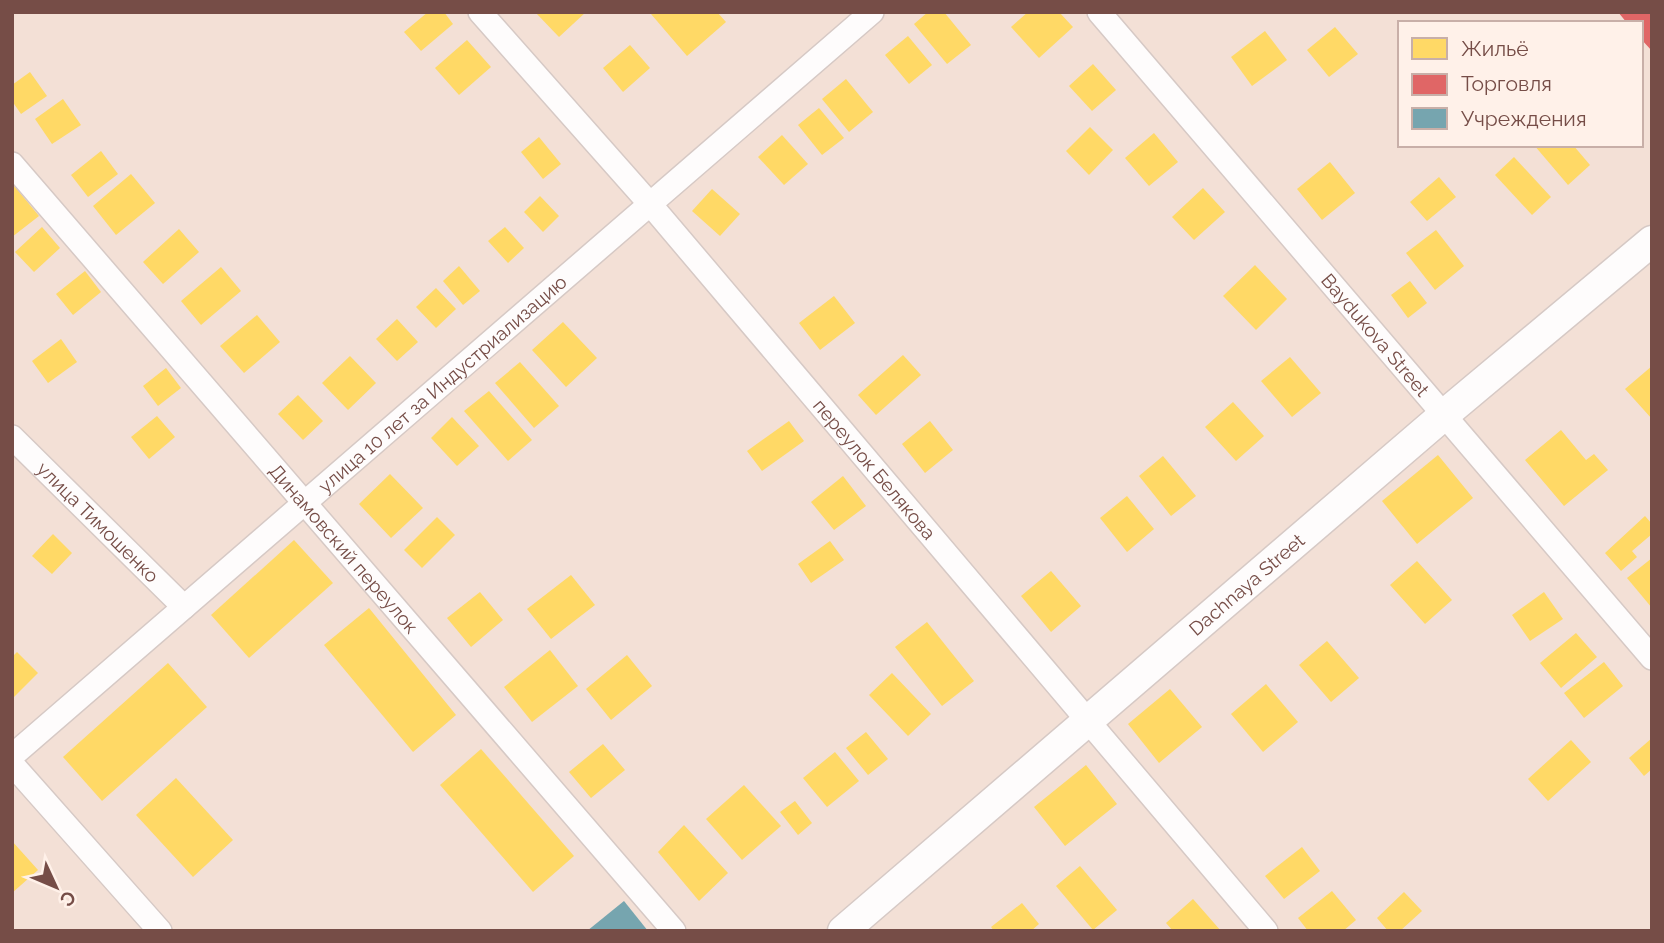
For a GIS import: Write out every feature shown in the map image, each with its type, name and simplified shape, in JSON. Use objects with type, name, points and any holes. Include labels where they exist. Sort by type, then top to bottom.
[{"type":"street","name":"переулок Белякова","points":[[480,12],[650,204],[1266,931]]},
{"type":"street","name":"улица 10 лет за Индустриализацию","points":[[12,756],[872,12]]},
{"type":"street","name":"Baydukova Street","points":[[1099,12],[1652,658]]},
{"type":"street","name":"Динамовский переулок","points":[[12,164],[674,931]]},
{"type":"street","name":"Dachnaya Street","points":[[843,931],[1445,414],[1652,241]]},
{"type":"street","name":"улица Тимошенко","points":[[12,437],[184,607]]},
{"type":"street","points":[[12,764],[160,931]]},
{"type":"shaded area","points":[[12,12],[1652,12],[1652,931],[12,931]]},
{"type":"building: Жильё","points":[[428,12],[444,12],[453,24],[421,51],[404,32]]},
{"type":"building: Жильё","points":[[535,12],[586,12],[559,37]]},
{"type":"building: Жильё","points":[[717,12],[726,22],[687,56],[651,14]]},
{"type":"building: Жильё","points":[[928,12],[944,12],[971,45],[947,64],[914,24]]},
{"type":"building: Жильё","points":[[1028,12],[1059,12],[1073,27],[1039,58],[1011,27]]},
{"type":"building: Жильё","points":[[1335,27],[1358,54],[1329,77],[1307,50]]},
{"type":"building: Жильё","points":[[1265,31],[1287,60],[1252,86],[1231,57]]},
{"type":"building: Жильё","points":[[908,36],[932,65],[909,84],[885,55]]},
{"type":"building: Жильё","points":[[467,40],[491,67],[459,95],[435,68]]},
{"type":"building: Жильё","points":[[630,45],[650,68],[623,92],[603,68]]},
{"type":"building: Жильё","points":[[1093,64],[1116,90],[1092,111],[1069,86]]},
{"type":"building: Жильё","points":[[30,72],[47,96],[21,114],[12,101],[12,85]]},
{"type":"building: Жильё","points":[[846,79],[873,112],[849,132],[822,99]]},
{"type":"building: Жильё","points":[[63,99],[81,125],[52,144],[35,119]]},
{"type":"building: Жильё","points":[[819,108],[844,138],[822,155],[798,125]]},
{"type":"building: Жильё","points":[[1090,127],[1113,150],[1089,175],[1066,151]]},
{"type":"building: Жильё","points":[[1154,133],[1178,162],[1149,186],[1125,158]]},
{"type":"building: Жильё","points":[[782,135],[808,164],[784,185],[758,157]]},
{"type":"building: Жильё","points":[[539,137],[561,164],[543,179],[521,152]]},
{"type":"building: Жильё","points":[[1536,147],[1575,147],[1590,165],[1568,185]]},
{"type":"building: Жильё","points":[[101,151],[118,174],[88,197],[71,175]]},
{"type":"building: Жильё","points":[[1514,157],[1551,197],[1532,215],[1495,175]]},
{"type":"building: Жильё","points":[[1330,162],[1355,193],[1322,220],[1297,189]]},
{"type":"building: Жильё","points":[[131,174],[155,203],[116,235],[93,206]]},
{"type":"building: Жильё","points":[[1439,177],[1456,197],[1427,221],[1410,202]]},
{"type":"building: Жильё","points":[[12,183],[39,216],[12,237]]},
{"type":"building: Жильё","points":[[1203,188],[1225,212],[1194,240],[1172,217]]},
{"type":"building: Жильё","points":[[712,189],[740,214],[720,236],[692,211]]},
{"type":"building: Жильё","points":[[540,196],[559,216],[543,232],[524,212]]},
{"type":"building: Жильё","points":[[42,227],[60,248],[34,272],[15,252]]},
{"type":"building: Жильё","points":[[505,227],[524,248],[508,263],[488,241]]},
{"type":"building: Жильё","points":[[179,229],[199,252],[163,284],[143,262]]},
{"type":"building: Жильё","points":[[1436,230],[1464,266],[1435,290],[1406,253]]},
{"type":"building: Жильё","points":[[1255,265],[1287,299],[1256,330],[1223,296]]},
{"type":"building: Жильё","points":[[459,266],[480,291],[463,305],[443,281]]},
{"type":"building: Жильё","points":[[221,267],[241,291],[201,325],[181,301]]},
{"type":"building: Жильё","points":[[85,271],[101,292],[73,315],[56,294]]},
{"type":"building: Жильё","points":[[1410,281],[1427,303],[1408,318],[1391,295]]},
{"type":"building: Жильё","points":[[436,288],[456,309],[436,328],[416,307]]},
{"type":"building: Жильё","points":[[834,296],[855,323],[820,350],[799,323]]},
{"type":"building: Жильё","points":[[257,315],[280,342],[244,373],[220,346]]},
{"type":"building: Жильё","points":[[397,319],[418,342],[397,361],[376,339]]},
{"type":"building: Жильё","points":[[563,322],[597,358],[566,387],[532,350]]},
{"type":"building: Жильё","points":[[61,339],[77,362],[48,383],[32,361]]},
{"type":"building: Жильё","points":[[903,355],[921,375],[876,415],[858,395]]},
{"type":"building: Жильё","points":[[350,356],[376,383],[348,410],[322,383]]},
{"type":"building: Жильё","points":[[1290,357],[1321,393],[1292,417],[1261,381]]},
{"type":"building: Жильё","points":[[520,362],[559,406],[534,428],[495,383]]},
{"type":"building: Жильё","points":[[1652,366],[1652,419],[1625,389]]},
{"type":"building: Жильё","points":[[166,368],[181,388],[158,406],[143,386]]},
{"type":"building: Жильё","points":[[489,391],[532,440],[508,461],[464,411]]},
{"type":"building: Жильё","points":[[298,395],[323,421],[303,440],[278,414]]},
{"type":"building: Жильё","points":[[1233,402],[1264,436],[1236,461],[1205,427]]},
{"type":"building: Жильё","points":[[157,416],[175,437],[149,459],[131,437]]},
{"type":"building: Жильё","points":[[452,417],[479,446],[457,466],[431,438]]},
{"type":"building: Жильё","points":[[789,421],[804,441],[762,471],[747,451]]},
{"type":"building: Жильё","points":[[930,421],[953,450],[925,473],[902,444]]},
{"type":"building: Жильё","points":[[1561,430],[1586,460],[1594,454],[1608,470],[1564,506],[1525,460]]},
{"type":"building: Жильё","points":[[1438,455],[1473,498],[1417,544],[1382,501]]},
{"type":"building: Жильё","points":[[1163,456],[1196,496],[1171,516],[1139,476]]},
{"type":"building: Жильё","points":[[390,474],[423,508],[391,538],[359,504]]},
{"type":"building: Жильё","points":[[843,476],[866,506],[834,530],[811,502]]},
{"type":"building: Жильё","points":[[1127,496],[1154,529],[1127,552],[1100,518]]},
{"type":"building: Жильё","points":[[1645,516],[1652,524],[1652,534],[1632,551],[1637,557],[1621,571],[1605,553]]},
{"type":"building: Жильё","points":[[437,517],[455,535],[422,568],[404,550]]},
{"type":"building: Жильё","points":[[53,534],[72,553],[52,574],[32,556]]},
{"type":"building: Жильё","points":[[294,540],[333,583],[249,658],[211,615]]},
{"type":"building: Жильё","points":[[830,541],[844,560],[811,583],[798,564]]},
{"type":"building: Жильё","points":[[1652,558],[1652,608],[1627,578]]},
{"type":"building: Жильё","points":[[1417,561],[1452,600],[1425,624],[1390,585]]},
{"type":"building: Жильё","points":[[1051,571],[1081,606],[1051,632],[1021,596]]},
{"type":"building: Жильё","points":[[571,575],[595,605],[551,639],[527,609]]},
{"type":"building: Жильё","points":[[480,592],[503,620],[471,647],[447,618]]},
{"type":"building: Жильё","points":[[1544,592],[1563,619],[1530,641],[1512,615]]},
{"type":"building: Жильё","points":[[369,608],[456,715],[413,752],[324,645]]},
{"type":"building: Жильё","points":[[927,622],[974,681],[942,706],[895,647]]},
{"type":"building: Жильё","points":[[1576,633],[1597,657],[1561,688],[1540,663]]},
{"type":"building: Жильё","points":[[1327,641],[1359,678],[1331,702],[1299,665]]},
{"type":"building: Жильё","points":[[550,650],[578,686],[532,722],[504,687]]},
{"type":"building: Жильё","points":[[17,652],[38,673],[14,697],[12,657]]},
{"type":"building: Жильё","points":[[627,655],[652,686],[611,720],[586,689]]},
{"type":"building: Жильё","points":[[1604,662],[1623,686],[1584,718],[1564,693]]},
{"type":"building: Жильё","points":[[168,663],[207,707],[102,801],[63,757]]},
{"type":"building: Жильё","points":[[892,673],[931,714],[908,736],[869,695]]},
{"type":"building: Жильё","points":[[1266,684],[1298,722],[1263,752],[1231,714]]},
{"type":"building: Жильё","points":[[1170,689],[1202,727],[1159,763],[1128,724]]},
{"type":"building: Жильё","points":[[866,732],[888,759],[868,775],[846,748]]},
{"type":"building: Жильё","points":[[1652,738],[1652,769],[1644,776],[1629,758]]},
{"type":"building: Жильё","points":[[1571,740],[1591,762],[1548,801],[1528,779]]},
{"type":"building: Жильё","points":[[603,744],[625,770],[591,798],[569,772]]},
{"type":"building: Жильё","points":[[481,749],[574,856],[533,892],[440,785]]},
{"type":"building: Жильё","points":[[835,752],[859,781],[827,807],[803,778]]},
{"type":"building: Жильё","points":[[1086,765],[1117,804],[1065,846],[1034,807]]},
{"type":"building: Жильё","points":[[176,778],[233,840],[193,877],[136,815]]},
{"type":"building: Жильё","points":[[744,785],[781,826],[742,860],[706,819]]},
{"type":"building: Жильё","points":[[795,801],[812,823],[798,835],[780,812]]},
{"type":"building: Жильё","points":[[684,825],[728,873],[699,901],[658,852]]},
{"type":"building: Жильё","points":[[12,841],[38,870],[12,893]]},
{"type":"building: Жильё","points":[[1302,847],[1320,871],[1284,899],[1265,876]]},
{"type":"building: Жильё","points":[[1080,866],[1117,910],[1093,930],[1056,886]]},
{"type":"building: Жильё","points":[[1332,891],[1356,920],[1343,931],[1308,931],[1298,918]]},
{"type":"building: Жильё","points":[[1404,892],[1422,911],[1400,931],[1388,931],[1377,918]]},
{"type":"building: Жильё","points":[[1193,899],[1221,931],[1173,931],[1166,923]]},
{"type":"building: Жильё","points":[[1022,903],[1039,924],[1031,931],[994,931],[991,927]]},
{"type":"building: Торговля","points":[[1618,12],[1652,12],[1652,51],[1643,41],[1643,21],[1625,21]]},
{"type":"building: Учреждения","points":[[624,901],[648,931],[587,931]]}]
